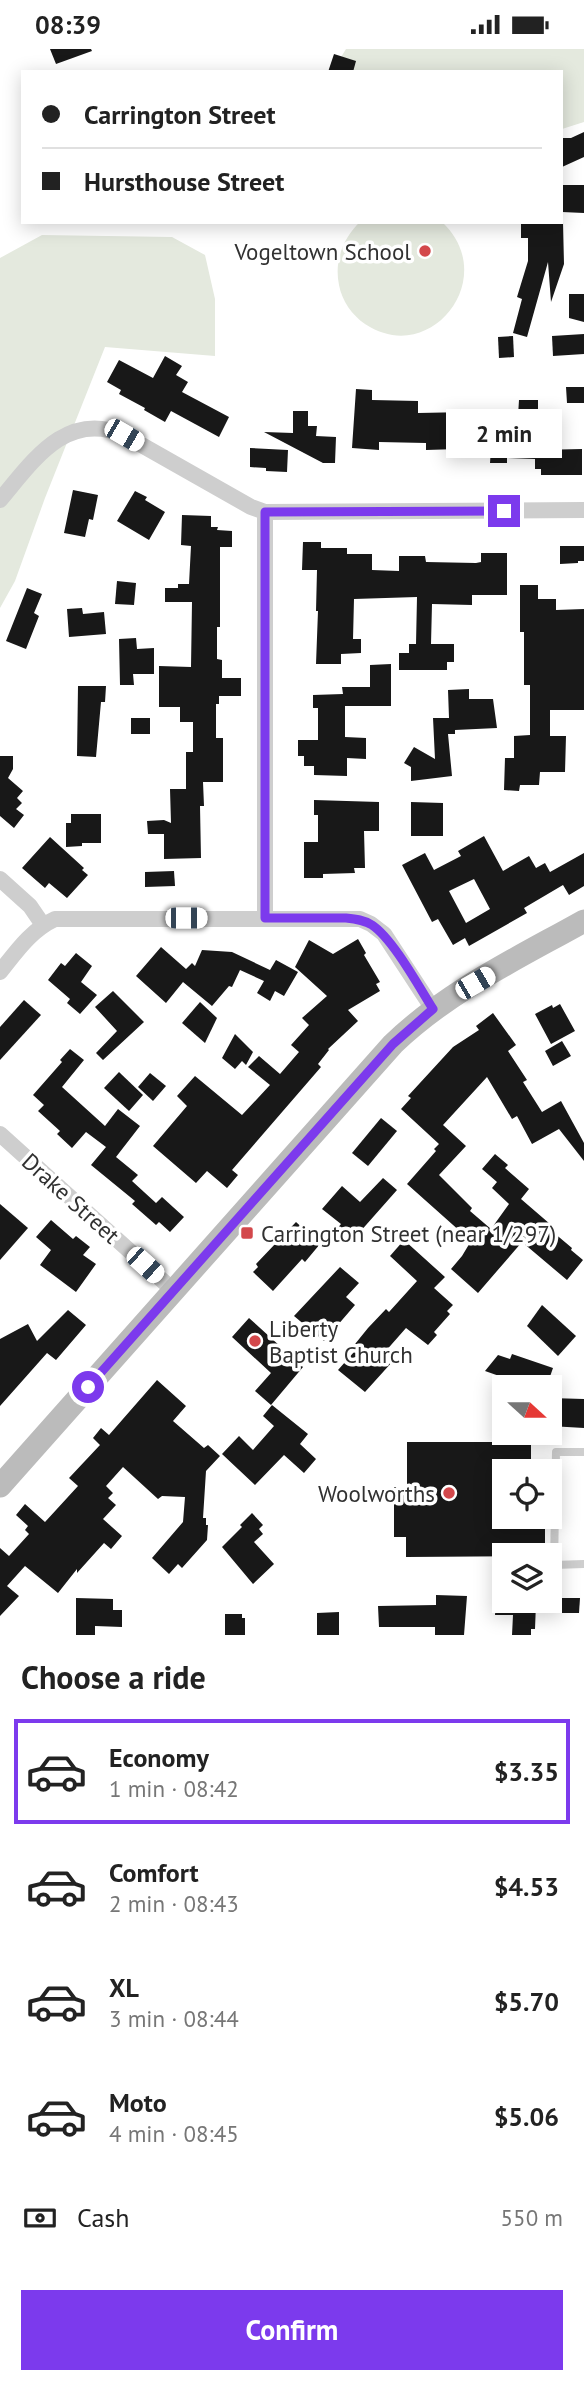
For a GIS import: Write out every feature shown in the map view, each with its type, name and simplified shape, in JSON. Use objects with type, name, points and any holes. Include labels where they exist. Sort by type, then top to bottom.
[{"type":"main road","points":[[0,1486],[393,1044],[433,1009],[584,921]]},
{"type":"street","points":[[0,500],[31,463],[58,439],[77,429],[100,427],[124,435],[251,507],[265,512],[584,510]]},
{"type":"street","points":[[265,512],[265,918]]},
{"type":"street","points":[[0,879],[30,906],[43,925]]},
{"type":"street","points":[[0,972],[43,925],[55,919],[359,919],[384,934],[433,1009]]},
{"type":"street","name":"Drake Street","points":[[0,1134],[174,1291]]},
{"type":"lane","points":[[584,1452],[556,1452],[554,1565],[584,1565]]},
{"type":"shaded area","points":[[346,49],[584,49],[584,122],[563,129],[563,70],[336,70],[335,67]]},
{"type":"shaded area","points":[[358,224],[443,224],[458,244],[464,267],[461,290],[450,310],[434,326],[413,334],[390,335],[365,324],[348,307],[340,291],[339,259],[349,235]]},
{"type":"shaded area","points":[[42,235],[172,237],[205,255],[215,299],[215,356],[105,347],[15,581],[0,608],[0,258]]},
{"type":"building","points":[[50,49],[91,49],[92,51],[56,64]]},
{"type":"building","points":[[334,54],[356,61],[354,70],[329,70]]},
{"type":"building","points":[[584,132],[584,157],[563,167],[563,138],[571,138]]},
{"type":"building","points":[[563,185],[584,185],[584,213],[563,212]]},
{"type":"building","points":[[563,222],[564,264],[551,302],[548,262],[527,337],[513,333],[522,299],[517,297],[528,261],[528,238],[521,238],[521,224]]},
{"type":"building","points":[[569,294],[584,294],[584,322],[569,318]]},
{"type":"building","points":[[584,334],[584,354],[553,356],[552,336]]},
{"type":"building","points":[[513,336],[514,357],[499,358],[498,337]]},
{"type":"building","points":[[165,356],[182,366],[176,375],[188,382],[182,392],[229,417],[219,437],[171,411],[165,422],[119,394],[121,390],[107,382],[119,360],[153,378]]},
{"type":"building","points":[[566,387],[584,387],[584,403],[567,403]]},
{"type":"building","points":[[356,389],[372,390],[372,400],[418,401],[418,413],[468,412],[468,415],[518,416],[519,400],[538,400],[538,450],[582,449],[582,475],[541,475],[541,469],[535,469],[535,459],[507,458],[507,463],[490,463],[491,448],[426,450],[426,443],[379,442],[379,450],[352,448]]},
{"type":"building","points":[[293,411],[308,411],[308,426],[317,426],[316,436],[336,437],[335,463],[323,463],[264,432],[293,433]]},
{"type":"building","points":[[250,448],[288,450],[287,472],[250,467]]},
{"type":"building","points":[[73,490],[98,495],[93,520],[89,519],[85,537],[64,533]]},
{"type":"building","points":[[135,491],[165,512],[149,540],[117,521]]},
{"type":"building","points":[[182,515],[211,516],[211,527],[232,531],[232,547],[220,547],[220,627],[217,627],[217,659],[222,660],[222,678],[241,678],[241,696],[219,696],[219,704],[216,704],[216,738],[223,738],[223,782],[203,782],[204,806],[200,806],[201,858],[164,859],[164,834],[148,834],[147,821],[164,820],[171,823],[170,789],[186,789],[186,752],[193,752],[193,722],[180,722],[180,707],[159,707],[159,666],[191,667],[192,602],[165,602],[165,588],[178,588],[178,584],[189,584],[191,546],[181,545]]},
{"type":"building","points":[[303,542],[321,542],[321,548],[347,548],[347,554],[372,554],[372,570],[399,571],[399,556],[425,556],[426,562],[476,563],[481,562],[481,553],[507,553],[507,595],[472,595],[472,605],[432,604],[431,644],[454,644],[454,662],[447,662],[447,670],[399,670],[399,653],[409,653],[409,644],[416,644],[417,597],[354,599],[353,639],[361,639],[361,653],[341,654],[341,664],[316,664],[317,570],[302,570]]},
{"type":"building","points":[[560,546],[584,546],[584,561],[560,564]]},
{"type":"building","points":[[117,581],[136,583],[134,605],[115,604]]},
{"type":"building","points":[[520,585],[538,585],[538,599],[556,599],[556,610],[584,609],[584,710],[550,710],[550,736],[566,736],[565,772],[540,772],[539,785],[520,785],[519,791],[504,790],[505,758],[514,758],[514,736],[530,735],[530,685],[524,685],[524,632],[520,632]]},
{"type":"building","points":[[27,588],[42,594],[34,613],[39,616],[26,649],[6,641]]},
{"type":"building","points":[[82,608],[83,614],[104,612],[106,634],[69,637],[67,609]]},
{"type":"building","points":[[136,638],[137,649],[154,648],[154,674],[133,674],[134,685],[120,685],[119,639]]},
{"type":"building","points":[[391,664],[391,706],[345,706],[345,737],[366,738],[366,759],[347,758],[347,776],[314,775],[314,766],[304,766],[304,756],[298,756],[298,740],[318,740],[318,708],[313,708],[313,695],[343,694],[342,687],[370,687],[370,665]]},
{"type":"building","points":[[78,686],[106,686],[105,702],[101,702],[96,757],[77,756]]},
{"type":"building","points":[[469,689],[469,699],[493,699],[497,728],[455,730],[455,734],[448,734],[452,776],[411,781],[411,767],[404,763],[414,747],[435,759],[433,718],[449,718],[448,690]]},
{"type":"building","points":[[131,718],[150,718],[150,734],[131,734]]},
{"type":"building","points":[[0,756],[13,756],[13,769],[8,778],[23,791],[17,798],[22,803],[16,809],[24,815],[14,828],[0,816]]},
{"type":"building","points":[[314,800],[379,802],[379,831],[364,831],[365,868],[354,868],[355,873],[323,874],[323,878],[304,878],[304,842],[318,842],[318,815],[314,815]]},
{"type":"building","points":[[411,802],[443,803],[443,836],[411,836]]},
{"type":"building","points":[[71,814],[101,814],[101,843],[82,843],[82,846],[66,847],[66,823],[71,823]]},
{"type":"building","points":[[484,836],[503,871],[529,856],[536,868],[545,863],[550,872],[584,853],[584,886],[569,895],[563,885],[524,908],[527,913],[469,946],[465,938],[453,945],[438,919],[432,922],[402,865],[425,853],[434,870],[461,856],[458,851]],"holes":[[[474,879],[490,909],[466,923],[449,891]]]},
{"type":"building","points":[[50,837],[84,868],[82,870],[88,875],[67,898],[49,883],[45,888],[22,868]]},
{"type":"building","points":[[174,871],[175,886],[145,887],[145,872]]},
{"type":"building","points":[[358,939],[380,982],[376,984],[380,991],[348,1010],[358,1021],[328,1049],[318,1064],[321,1067],[232,1170],[238,1175],[227,1188],[207,1171],[196,1183],[153,1146],[187,1106],[177,1096],[195,1076],[242,1115],[270,1085],[248,1067],[259,1056],[280,1074],[299,1052],[291,1045],[309,1025],[302,1018],[327,996],[295,967],[309,940],[333,954]]},
{"type":"building","points":[[161,947],[186,969],[192,963],[195,966],[202,950],[232,952],[270,970],[276,960],[298,972],[284,996],[275,991],[270,1001],[257,993],[264,981],[240,970],[232,987],[229,986],[212,1006],[183,982],[166,1003],[136,976]]},
{"type":"building","points":[[76,953],[92,966],[81,982],[97,995],[80,1014],[67,1003],[70,999],[48,980],[61,963],[65,966]]},
{"type":"building","points":[[113,991],[144,1022],[103,1060],[96,1053],[117,1031],[95,1007]]},
{"type":"building","points":[[24,1000],[41,1015],[0,1060],[0,1027]]},
{"type":"building","points":[[200,1002],[217,1018],[205,1043],[182,1023]]},
{"type":"building","points":[[560,1004],[575,1031],[551,1044],[535,1014]]},
{"type":"building","points":[[493,1013],[516,1045],[508,1051],[527,1080],[523,1082],[542,1112],[561,1101],[584,1143],[584,1161],[559,1129],[532,1144],[517,1116],[512,1119],[487,1077],[443,1125],[466,1146],[439,1175],[472,1208],[470,1211],[491,1229],[509,1204],[492,1188],[497,1182],[482,1169],[495,1154],[508,1165],[505,1168],[529,1189],[521,1199],[550,1224],[547,1227],[583,1260],[567,1280],[522,1242],[478,1293],[451,1269],[471,1241],[407,1184],[439,1144],[401,1109],[411,1098],[408,1096],[453,1047],[479,1030],[476,1026]]},
{"type":"building","points":[[235,1034],[253,1052],[246,1065],[242,1061],[235,1069],[222,1058]]},
{"type":"building","points":[[562,1041],[571,1056],[553,1066],[545,1051]]},
{"type":"building","points":[[70,1049],[84,1060],[62,1087],[105,1126],[118,1109],[140,1126],[116,1157],[138,1175],[132,1181],[156,1203],[162,1197],[184,1217],[170,1232],[159,1222],[156,1225],[132,1204],[135,1201],[91,1165],[106,1147],[86,1132],[72,1148],[57,1134],[60,1131],[38,1111],[44,1105],[33,1095]]},
{"type":"building","points":[[119,1072],[143,1095],[129,1111],[104,1088]]},
{"type":"building","points":[[150,1073],[166,1086],[153,1101],[138,1087]]},
{"type":"building","points":[[381,1118],[397,1131],[368,1166],[352,1153]]},
{"type":"building","points":[[383,1178],[397,1190],[351,1242],[336,1230],[341,1224],[322,1209],[342,1186],[360,1202]]},
{"type":"building","points":[[0,1204],[28,1228],[0,1260]]},
{"type":"building","points":[[51,1220],[73,1239],[76,1236],[90,1247],[83,1255],[96,1264],[76,1292],[40,1265],[51,1250],[36,1237]]},
{"type":"building","points":[[296,1222],[320,1244],[305,1262],[302,1259],[273,1291],[253,1272],[258,1267],[256,1264]]},
{"type":"building","points":[[404,1240],[445,1277],[434,1288],[453,1305],[447,1311],[450,1314],[434,1332],[437,1335],[428,1345],[406,1328],[384,1353],[393,1361],[365,1392],[338,1370],[354,1352],[351,1349],[368,1328],[386,1309],[389,1312],[417,1281],[390,1256]]},
{"type":"building","points":[[340,1267],[359,1283],[346,1297],[355,1305],[324,1341],[294,1316]]},
{"type":"building","points":[[542,1305],[576,1336],[558,1356],[527,1326]]},
{"type":"building","points":[[68,1310],[86,1325],[56,1360],[47,1353],[0,1406],[0,1339],[28,1324],[37,1341]]},
{"type":"building","points":[[249,1318],[303,1367],[271,1405],[255,1391],[271,1373],[232,1337]]},
{"type":"building","points":[[512,1354],[553,1368],[551,1375],[496,1375],[485,1371],[498,1355],[510,1359]]},
{"type":"building","points":[[157,1380],[186,1406],[173,1421],[204,1448],[208,1445],[220,1456],[206,1471],[203,1518],[206,1518],[208,1525],[207,1540],[182,1568],[178,1564],[169,1574],[152,1558],[183,1522],[185,1497],[162,1496],[158,1499],[123,1467],[106,1486],[113,1493],[108,1498],[116,1505],[103,1519],[122,1536],[111,1549],[104,1543],[77,1573],[77,1569],[58,1593],[25,1566],[7,1586],[19,1596],[0,1616],[0,1548],[9,1556],[29,1534],[25,1530],[28,1526],[16,1515],[25,1504],[45,1522],[78,1486],[69,1478],[100,1445],[93,1438],[101,1428],[109,1435]]},
{"type":"building","points":[[562,1398],[584,1399],[584,1428],[562,1427]]},
{"type":"building","points":[[272,1405],[308,1434],[300,1444],[316,1459],[304,1473],[284,1455],[255,1485],[222,1454],[239,1436],[253,1450],[274,1426],[263,1416]]},
{"type":"building","name":"Woolworths","points":[[407,1442],[531,1445],[531,1459],[492,1459],[492,1529],[545,1529],[545,1543],[492,1543],[492,1556],[406,1557],[406,1537],[394,1537],[394,1487],[407,1487]]},
{"type":"building","points":[[252,1513],[263,1525],[259,1529],[263,1534],[254,1542],[274,1564],[253,1584],[222,1547]]},
{"type":"building","points":[[436,1595],[467,1596],[464,1635],[435,1635],[435,1627],[379,1627],[378,1606],[436,1605]]},
{"type":"building","points":[[76,1598],[113,1599],[113,1610],[122,1610],[122,1627],[95,1626],[95,1635],[76,1635]]},
{"type":"building","points":[[562,1598],[580,1598],[579,1613],[562,1613]]},
{"type":"building","points":[[339,1612],[339,1635],[317,1635],[317,1613]]},
{"type":"building","points":[[536,1613],[535,1629],[531,1629],[531,1635],[512,1635],[513,1615],[495,1615]]},
{"type":"building","points":[[225,1614],[242,1614],[242,1618],[245,1618],[245,1635],[225,1635]]},
{"type":"place","name":"Vogeltown School","points":[[425,251]]},
{"type":"place","name":"Carrington Street (near 1/297)","points":[[247,1233]]},
{"type":"place","name":"Liberty Baptist Church","points":[[255,1341]]},
{"type":"place","name":"Woolworths","points":[[449,1493]]},
{"type":"route","points":[[88,1387],[393,1044],[433,1009],[384,934],[371,925],[359,919],[346,918],[265,918],[265,512],[504,511]]}]
